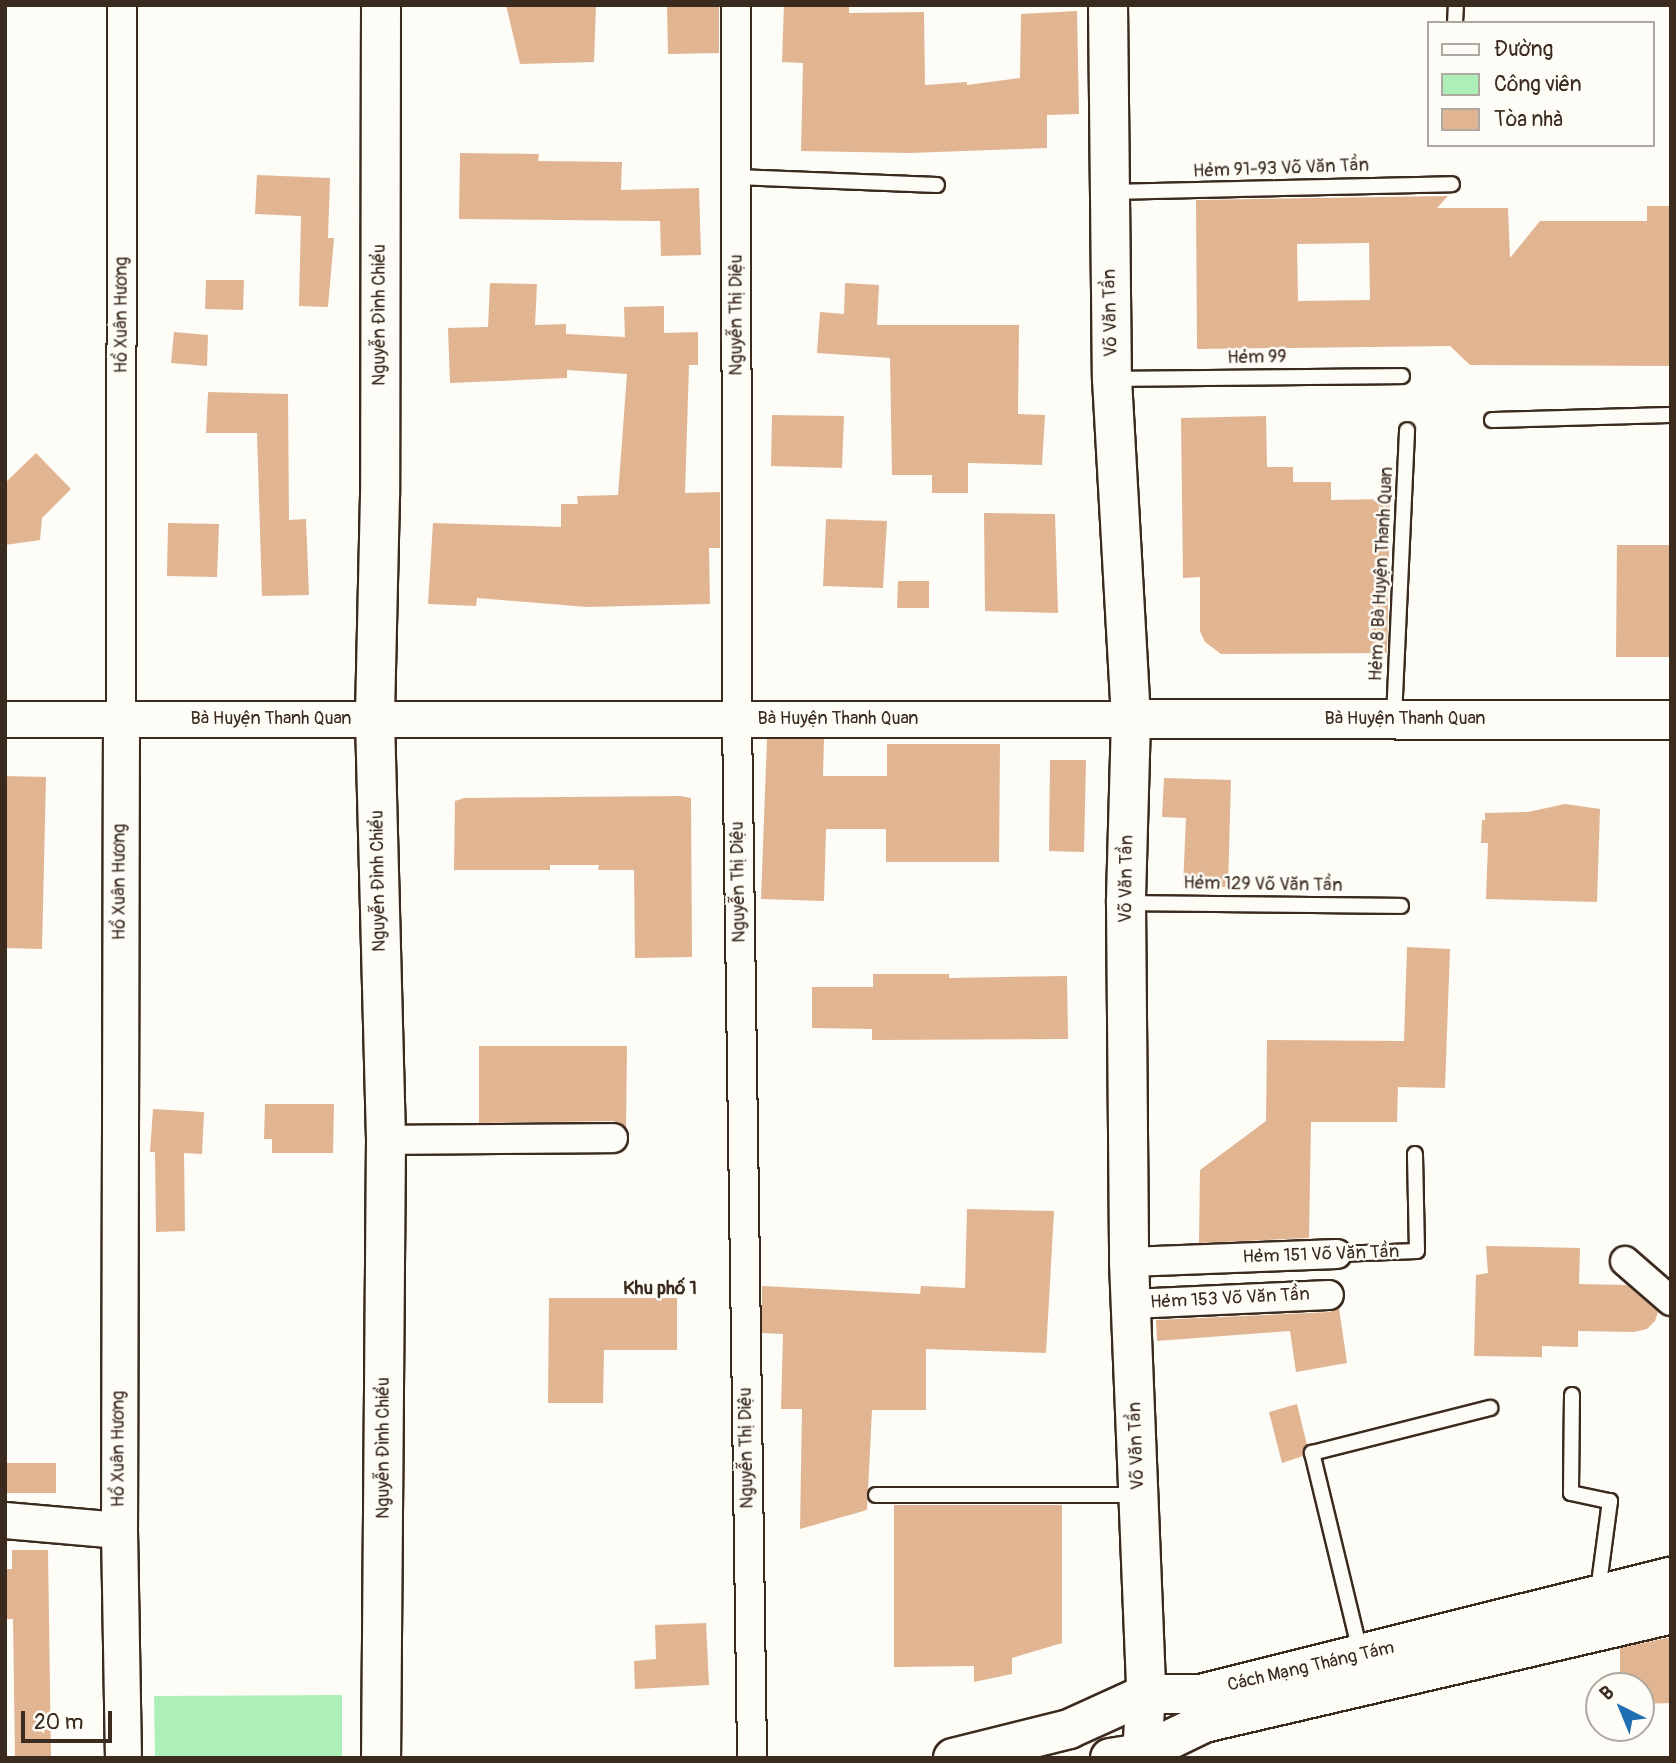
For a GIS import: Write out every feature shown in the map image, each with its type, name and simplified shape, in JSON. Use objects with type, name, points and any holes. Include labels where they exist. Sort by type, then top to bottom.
[{"type":"main road","name":"Nguyễn Đình Chiểu","points":[[381,5],[380,495],[375,719],[386,1140],[381,1758]]},
{"type":"main road","name":"Võ Văn Tần","points":[[1108,5],[1112,379],[1131,719],[1126,903],[1129,1262],[1146,1694],[1134,1757]]},
{"type":"main road","name":"Bà Huyện Thanh Quan","points":[[1131,719],[1671,720]]},
{"type":"main road","name":"Cách Mạng Tháng Tám","points":[[953,1758],[1069,1729],[1146,1694],[1200,1694],[1671,1577]]},
{"type":"main road","name":"Cách Mạng Tháng Tám","points":[[1134,1757],[1204,1723],[1671,1614]]},
{"type":"street","name":"Hồ Xuân Hương","points":[[122,5],[119,1530],[123,1758]]},
{"type":"street","name":"Nguyễn Thị Diệu","points":[[736,5],[737,719],[752,1758]]},
{"type":"street","name":"Bà Huyện Thanh Quan","points":[[5,719],[1131,719]]},
{"type":"street","points":[[386,1140],[613,1138]]},
{"type":"street","name":"Hẻm 151 Võ Văn Tần","points":[[1129,1262],[1337,1254]]},
{"type":"street","points":[[1625,1261],[1671,1301]]},
{"type":"street","name":"Hẻm 153 Võ Văn Tần","points":[[1131,1304],[1329,1295]]},
{"type":"street","points":[[5,1520],[119,1530]]},
{"type":"lane","points":[[736,177],[937,185]]},
{"type":"lane","name":"Hẻm 91-93 Võ Văn Tần","points":[[1110,192],[1452,184]]},
{"type":"lane","name":"Hẻm 99","points":[[1112,379],[1402,376]]},
{"type":"lane","points":[[1492,420],[1671,415]]},
{"type":"lane","name":"Hẻm 8 Bà Huyện Thanh Quan","points":[[1394,719],[1408,430]]},
{"type":"lane","name":"Hẻm 129 Võ Văn Tần","points":[[1126,903],[1401,906]]},
{"type":"lane","name":"Hẻm 151 Võ Văn Tần","points":[[1337,1254],[1417,1251],[1415,1154]]},
{"type":"lane","points":[[1572,1395],[1571,1493],[1610,1501],[1598,1596]]},
{"type":"lane","points":[[1361,1656],[1312,1453],[1490,1408]]},
{"type":"lane","points":[[876,1495],[1139,1495]]},
{"type":"green space","points":[[342,1695],[342,1758],[155,1758],[154,1696]]},
{"type":"building","points":[[506,5],[596,5],[594,62],[520,64]]},
{"type":"building","points":[[667,5],[719,5],[719,53],[668,54]]},
{"type":"building","points":[[784,5],[849,5],[849,13],[924,12],[925,85],[967,82],[967,85],[1020,78],[1021,14],[1077,11],[1079,114],[1047,115],[1047,148],[910,153],[801,151],[803,63],[782,62]]},
{"type":"building","points":[[460,153],[539,154],[538,161],[622,162],[621,190],[699,188],[701,255],[661,256],[660,221],[459,219]]},
{"type":"building","points":[[257,175],[330,178],[328,238],[334,238],[328,307],[299,306],[301,216],[255,214]]},
{"type":"building","points":[[1448,196],[1437,208],[1508,208],[1510,258],[1540,221],[1647,221],[1647,206],[1671,206],[1671,366],[1470,365],[1450,346],[1197,349],[1196,200]],"holes":[[[1369,243],[1370,300],[1298,301],[1297,244]]]},
{"type":"building","points":[[206,280],[244,280],[243,310],[205,309]]},
{"type":"building","points":[[490,283],[537,284],[535,325],[566,324],[566,334],[625,337],[624,307],[664,306],[664,333],[698,332],[698,365],[689,365],[685,493],[720,492],[720,548],[709,548],[710,604],[587,607],[477,598],[476,606],[428,604],[433,523],[561,527],[561,504],[578,504],[577,496],[618,495],[627,374],[567,370],[567,378],[450,383],[448,328],[488,327]]},
{"type":"building","points":[[845,283],[879,285],[877,325],[1019,325],[1018,414],[1045,415],[1042,465],[968,463],[968,493],[932,493],[932,475],[892,475],[890,358],[817,353],[820,312],[844,314]]},
{"type":"building","points":[[174,332],[208,335],[207,366],[171,363]]},
{"type":"building","points":[[208,392],[288,394],[289,520],[306,519],[309,595],[262,596],[257,433],[206,433]]},
{"type":"building","points":[[772,415],[844,416],[842,468],[771,466]]},
{"type":"building","points":[[1266,416],[1267,467],[1293,467],[1293,482],[1331,482],[1331,500],[1390,499],[1387,653],[1221,654],[1205,642],[1200,631],[1200,577],[1183,578],[1181,418]]},
{"type":"building","points":[[36,453],[71,489],[42,518],[40,540],[5,545],[5,483]]},
{"type":"building","points":[[984,513],[1055,514],[1058,613],[985,611]]},
{"type":"building","points":[[826,519],[887,521],[883,588],[823,586]]},
{"type":"building","points":[[168,523],[219,524],[217,577],[167,576]]},
{"type":"building","points":[[1617,545],[1671,545],[1671,657],[1616,657]]},
{"type":"building","points":[[898,581],[929,581],[929,608],[897,608]]},
{"type":"building","points":[[767,739],[824,739],[823,776],[887,776],[887,744],[1000,744],[999,862],[886,862],[886,829],[826,829],[824,901],[761,899]]},
{"type":"building","points":[[1050,760],[1086,760],[1084,852],[1049,851]]},
{"type":"building","points":[[5,776],[46,777],[42,949],[5,948]]},
{"type":"building","points":[[1164,778],[1231,780],[1228,887],[1183,886],[1186,818],[1162,817]]},
{"type":"building","points":[[464,798],[691,798],[692,957],[635,958],[634,870],[598,870],[599,865],[550,865],[550,870],[454,870],[455,801]]},
{"type":"building","points":[[1565,804],[1600,809],[1597,902],[1486,899],[1488,843],[1481,843],[1485,813],[1528,812]]},
{"type":"building","points":[[1407,947],[1450,949],[1445,1088],[1398,1087],[1397,1122],[1311,1122],[1309,1238],[1199,1243],[1200,1170],[1266,1121],[1267,1040],[1404,1041]]},
{"type":"building","points":[[873,974],[949,974],[949,978],[1067,976],[1068,1039],[872,1040],[872,1029],[812,1028],[812,987],[873,987]]},
{"type":"building","points":[[479,1046],[627,1046],[626,1128],[613,1121],[479,1123]]},
{"type":"building","points":[[265,1104],[334,1104],[333,1153],[272,1153],[272,1139],[264,1139]]},
{"type":"building","points":[[153,1109],[204,1112],[202,1154],[184,1153],[185,1231],[156,1232],[155,1152],[150,1152]]},
{"type":"building","points":[[967,1209],[1054,1211],[1046,1353],[926,1349],[926,1410],[872,1410],[867,1510],[800,1529],[802,1409],[781,1409],[783,1334],[762,1333],[762,1286],[920,1294],[921,1286],[965,1288]]},
{"type":"building","points":[[1486,1246],[1580,1248],[1579,1284],[1627,1285],[1658,1312],[1655,1321],[1647,1329],[1634,1332],[1578,1331],[1578,1347],[1542,1346],[1542,1357],[1474,1356],[1476,1275],[1488,1273]]},
{"type":"building","points":[[549,1298],[677,1298],[677,1350],[604,1350],[603,1403],[548,1403]]},
{"type":"building","points":[[1339,1308],[1347,1363],[1296,1372],[1290,1331],[1157,1341],[1156,1320],[1330,1312]]},
{"type":"building","points":[[1297,1404],[1307,1445],[1303,1456],[1282,1463],[1269,1412]]},
{"type":"building","points":[[5,1463],[56,1463],[56,1493],[5,1493]]},
{"type":"building","points":[[894,1505],[1062,1505],[1062,1643],[1012,1658],[1012,1674],[974,1682],[974,1666],[894,1667]]},
{"type":"building","points":[[12,1550],[48,1550],[51,1758],[15,1758],[13,1619],[5,1619],[5,1569],[12,1569]]},
{"type":"building","points":[[706,1623],[709,1685],[635,1689],[634,1661],[656,1659],[655,1625]]},
{"type":"building","points":[[1671,1637],[1671,1703],[1655,1704],[1655,1672],[1620,1672],[1620,1648]]},
{"type":"district","name":"Khu phố 1","points":[[660,1289]]}]
